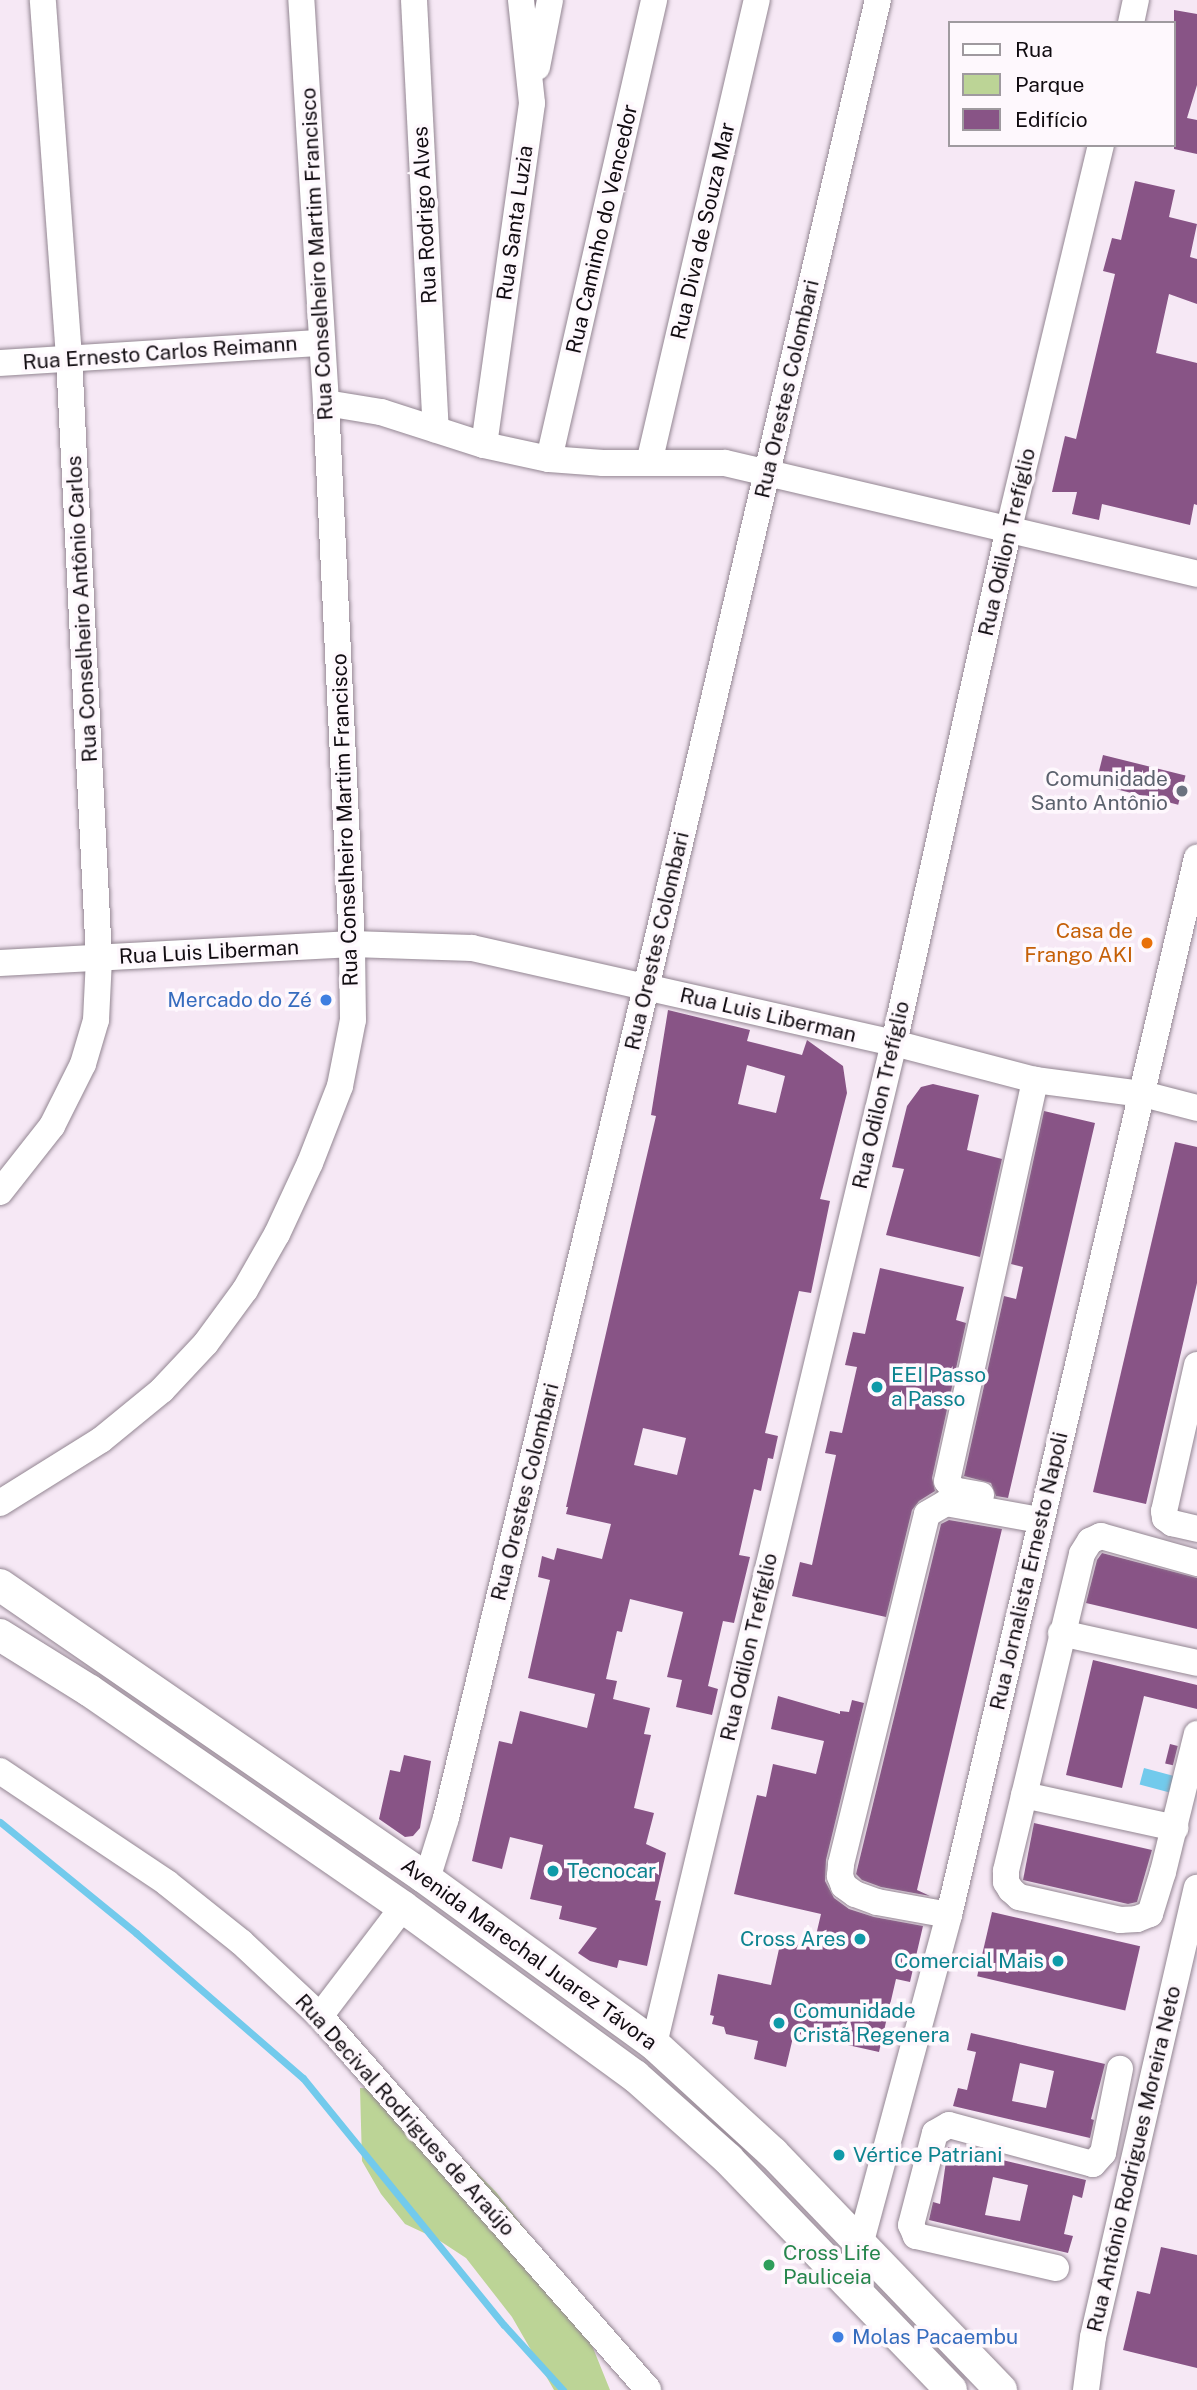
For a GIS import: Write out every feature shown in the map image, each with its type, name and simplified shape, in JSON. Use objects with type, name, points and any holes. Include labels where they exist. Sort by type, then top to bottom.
[{"type":"street","name":"Rua Conselheiro Antônio Carlos","points":[[0,1192],[51,1126],[83,1064],[96,1020],[99,958],[69,357],[43,0]]},
{"type":"street","name":"Rua Conselheiro Martim Francisco","points":[[0,1503],[100,1440],[162,1390],[206,1343],[245,1290],[277,1234],[310,1163],[340,1086],[353,1020],[352,944],[312,143],[301,0]]},
{"type":"street","name":"Rua Rodrigo Alves","points":[[414,0],[436,429]]},
{"type":"street","name":"Rua Santa Luzia","points":[[484,445],[532,103],[521,0]]},
{"type":"street","points":[[532,103],[550,0]]},
{"type":"street","name":"Rua Caminho do Vencedor","points":[[550,459],[654,0]]},
{"type":"street","name":"Rua Diva de Souza Mar","points":[[649,463],[757,0]]},
{"type":"street","name":"Rua Orestes Colombari","points":[[427,1879],[449,1805],[646,988],[878,0]]},
{"type":"street","points":[[1131,21],[1136,0]]},
{"type":"street","name":"Rua Odilon Trefíglio","points":[[654,2044],[894,1043],[1009,528],[1101,147]]},
{"type":"street","name":"Rua Ernesto Carlos Reimann","points":[[0,363],[320,343]]},
{"type":"street","points":[[326,403],[381,412],[484,445],[550,459],[603,463],[725,463],[1197,574]]},
{"type":"street","name":"Rua Jornalista Ernesto Napoli","points":[[850,2282],[949,1915],[1197,858]]},
{"type":"street","name":"Rua Luis Liberman","points":[[0,963],[352,944],[472,948],[894,1043],[1035,1080],[1143,1094],[1197,1108]]},
{"type":"street","points":[[1035,1080],[947,1481],[957,1491],[1042,1513]]},
{"type":"street","points":[[1197,1365],[1164,1511],[1165,1518],[1172,1523],[1197,1529]]},
{"type":"street","points":[[949,1915],[877,1902],[855,1894],[844,1886],[840,1876],[841,1864],[927,1514],[946,1503],[1042,1513]]},
{"type":"street","points":[[1196,1741],[1150,1914],[1137,1919],[1107,1917],[1019,1898],[1011,1890],[1006,1882],[1006,1871],[1061,1633],[1082,1555],[1095,1537],[1110,1538],[1197,1563]]},
{"type":"street","name":"Avenida Marechal Juarez Távora","points":[[0,1585],[427,1879],[654,2044],[773,2152],[1001,2390]]},
{"type":"street","points":[[1061,1633],[1197,1663]]},
{"type":"street","name":"Avenida Marechal Juarez Távora","points":[[0,1635],[90,1691],[403,1908],[554,2015],[667,2102],[850,2282],[951,2390]]},
{"type":"street","name":"Rua Decival Rodrigues de Araújo","points":[[0,1770],[167,1883],[241,1942],[320,2016],[648,2390]]},
{"type":"street","points":[[1024,1795],[1175,1828]]},
{"type":"street","name":"Rua Antônio Rodrigues Moreira Neto","points":[[1086,2390],[1093,2337],[1197,1888]]},
{"type":"street","points":[[320,2016],[403,1908]]},
{"type":"street","points":[[894,2116],[949,2125],[1093,2164],[1103,2153],[1120,2069]]},
{"type":"street","points":[[949,2125],[935,2133],[911,2225],[914,2233],[920,2238],[1056,2268]]},
{"type":"green space","points":[[360,2088],[394,2089],[496,2192],[566,2281],[610,2390],[554,2390],[512,2317],[466,2258],[437,2239],[405,2224],[381,2194],[362,2161]]},
{"type":"water","points":[[1144,1768],[1174,1776],[1170,1792],[1140,1784]]},
{"type":"building","points":[[1174,10],[1197,14],[1197,85],[1187,118],[1197,120],[1197,154],[1174,149]]},
{"type":"building","points":[[1135,181],[1175,190],[1169,217],[1197,224],[1190,257],[1197,259],[1197,304],[1169,294],[1156,353],[1197,363],[1197,505],[1194,504],[1190,525],[1102,504],[1099,520],[1072,514],[1077,492],[1052,492],[1065,436],[1076,439],[1115,274],[1103,271],[1112,238],[1121,240]]},
{"type":"building","name":"Comunidade Santo Antônio","points":[[1103,755],[1185,776],[1178,805],[1096,784]]},
{"type":"building","points":[[668,1010],[750,1030],[747,1041],[802,1055],[807,1040],[843,1066],[847,1093],[820,1199],[830,1201],[811,1293],[799,1291],[765,1433],[778,1436],[773,1459],[768,1458],[761,1491],[754,1489],[739,1555],[750,1557],[734,1623],[723,1621],[708,1686],[718,1689],[712,1715],[676,1707],[682,1680],[667,1677],[683,1612],[630,1599],[622,1632],[617,1631],[606,1679],[617,1681],[613,1699],[650,1708],[644,1734],[651,1735],[634,1808],[654,1813],[646,1844],[666,1853],[655,1900],[661,1901],[647,1966],[619,1960],[617,1968],[590,1961],[578,1953],[597,1928],[559,1919],[562,1906],[530,1899],[543,1845],[510,1837],[502,1869],[472,1861],[499,1741],[512,1744],[520,1711],[587,1728],[595,1694],[528,1678],[550,1580],[538,1577],[542,1556],[554,1560],[557,1548],[602,1559],[611,1524],[566,1514],[566,1507],[656,1116],[651,1115]],"holes":[[[747,1065],[785,1076],[776,1113],[738,1104]],[[643,1428],[686,1438],[677,1475],[634,1465]]]},
{"type":"building","points":[[933,1084],[979,1095],[967,1150],[1002,1159],[980,1257],[886,1235],[904,1169],[892,1167],[907,1106],[921,1087]]},
{"type":"building","points":[[1044,1111],[1095,1123],[1008,1498],[996,1496],[991,1483],[964,1476],[1004,1296],[1016,1299],[1023,1267],[1011,1264]]},
{"type":"building","points":[[1175,1142],[1197,1147],[1197,1283],[1146,1504],[1093,1492]]},
{"type":"building","points":[[880,1268],[964,1287],[956,1320],[966,1323],[932,1478],[935,1491],[919,1501],[912,1510],[886,1617],[792,1596],[800,1562],[812,1565],[836,1455],[825,1453],[830,1431],[842,1433],[857,1367],[845,1365],[853,1332],[865,1334]]},
{"type":"building","points":[[949,1520],[1002,1529],[917,1890],[930,1896],[881,1887],[862,1880],[856,1874],[941,1524]]},
{"type":"building","points":[[1102,1553],[1197,1578],[1197,1629],[1086,1603],[1097,1560]]},
{"type":"building","points":[[1093,1660],[1197,1685],[1197,1709],[1144,1696],[1122,1788],[1066,1775]]},
{"type":"building","points":[[778,1696],[840,1714],[840,1711],[849,1712],[852,1700],[864,1703],[826,1860],[825,1881],[834,1898],[849,1909],[874,1917],[923,1926],[910,1982],[896,1979],[879,2052],[794,2033],[786,2067],[754,2059],[758,2041],[726,2034],[724,2027],[712,2024],[714,2016],[710,2015],[718,1974],[771,1985],[781,1940],[813,1948],[821,1914],[734,1894],[757,1795],[766,1797],[773,1764],[816,1774],[824,1741],[771,1729]]},
{"type":"building","points":[[1170,1744],[1178,1746],[1173,1765],[1165,1763]]},
{"type":"building","points":[[404,1755],[431,1761],[420,1828],[413,1836],[405,1837],[379,1819],[390,1770],[400,1772]]},
{"type":"building","points":[[1034,1823],[1152,1850],[1137,1902],[1128,1904],[1023,1880]]},
{"type":"building","name":"Comercial Mais","points":[[992,1912],[1140,1946],[1125,2011],[977,1976]]},
{"type":"building","points":[[971,2033],[1105,2064],[1091,2119],[1094,2120],[1090,2138],[953,2106],[958,2088],[967,2090],[976,2052],[967,2050]],"holes":[[[1020,2063],[1054,2071],[1046,2108],[1012,2101]]]},
{"type":"building","points":[[948,2147],[1086,2180],[1082,2198],[1073,2195],[1064,2234],[1073,2236],[1068,2253],[929,2220],[933,2202],[940,2204]],"holes":[[[993,2177],[1028,2185],[1020,2221],[985,2215]]]},
{"type":"building","points":[[1161,2247],[1197,2255],[1197,2368],[1123,2350],[1137,2291],[1150,2294]]},
{"type":"waterway","points":[[0,1822],[136,1933],[303,2078],[504,2325],[563,2390]]},
{"type":"place","name":"Comunidade Santo Antônio","points":[[1182,791]]},
{"type":"place","name":"Casa de Frango AKI","points":[[1147,943]]},
{"type":"place","name":"Mercado do Zé","points":[[326,1000]]},
{"type":"place","name":"EEI Passo a Passo","points":[[877,1387]]},
{"type":"place","name":"Tecnocar","points":[[553,1871]]},
{"type":"place","name":"Cross Ares","points":[[860,1939]]},
{"type":"place","name":"Comercial Mais","points":[[1058,1961]]},
{"type":"place","name":"Comunidade Cristã Regenera","points":[[779,2023]]},
{"type":"place","name":"Vértice Patriani","points":[[839,2155]]},
{"type":"place","name":"Cross Life Pauliceia","points":[[769,2265]]},
{"type":"place","name":"Molas Pacaembu","points":[[838,2337]]}]
